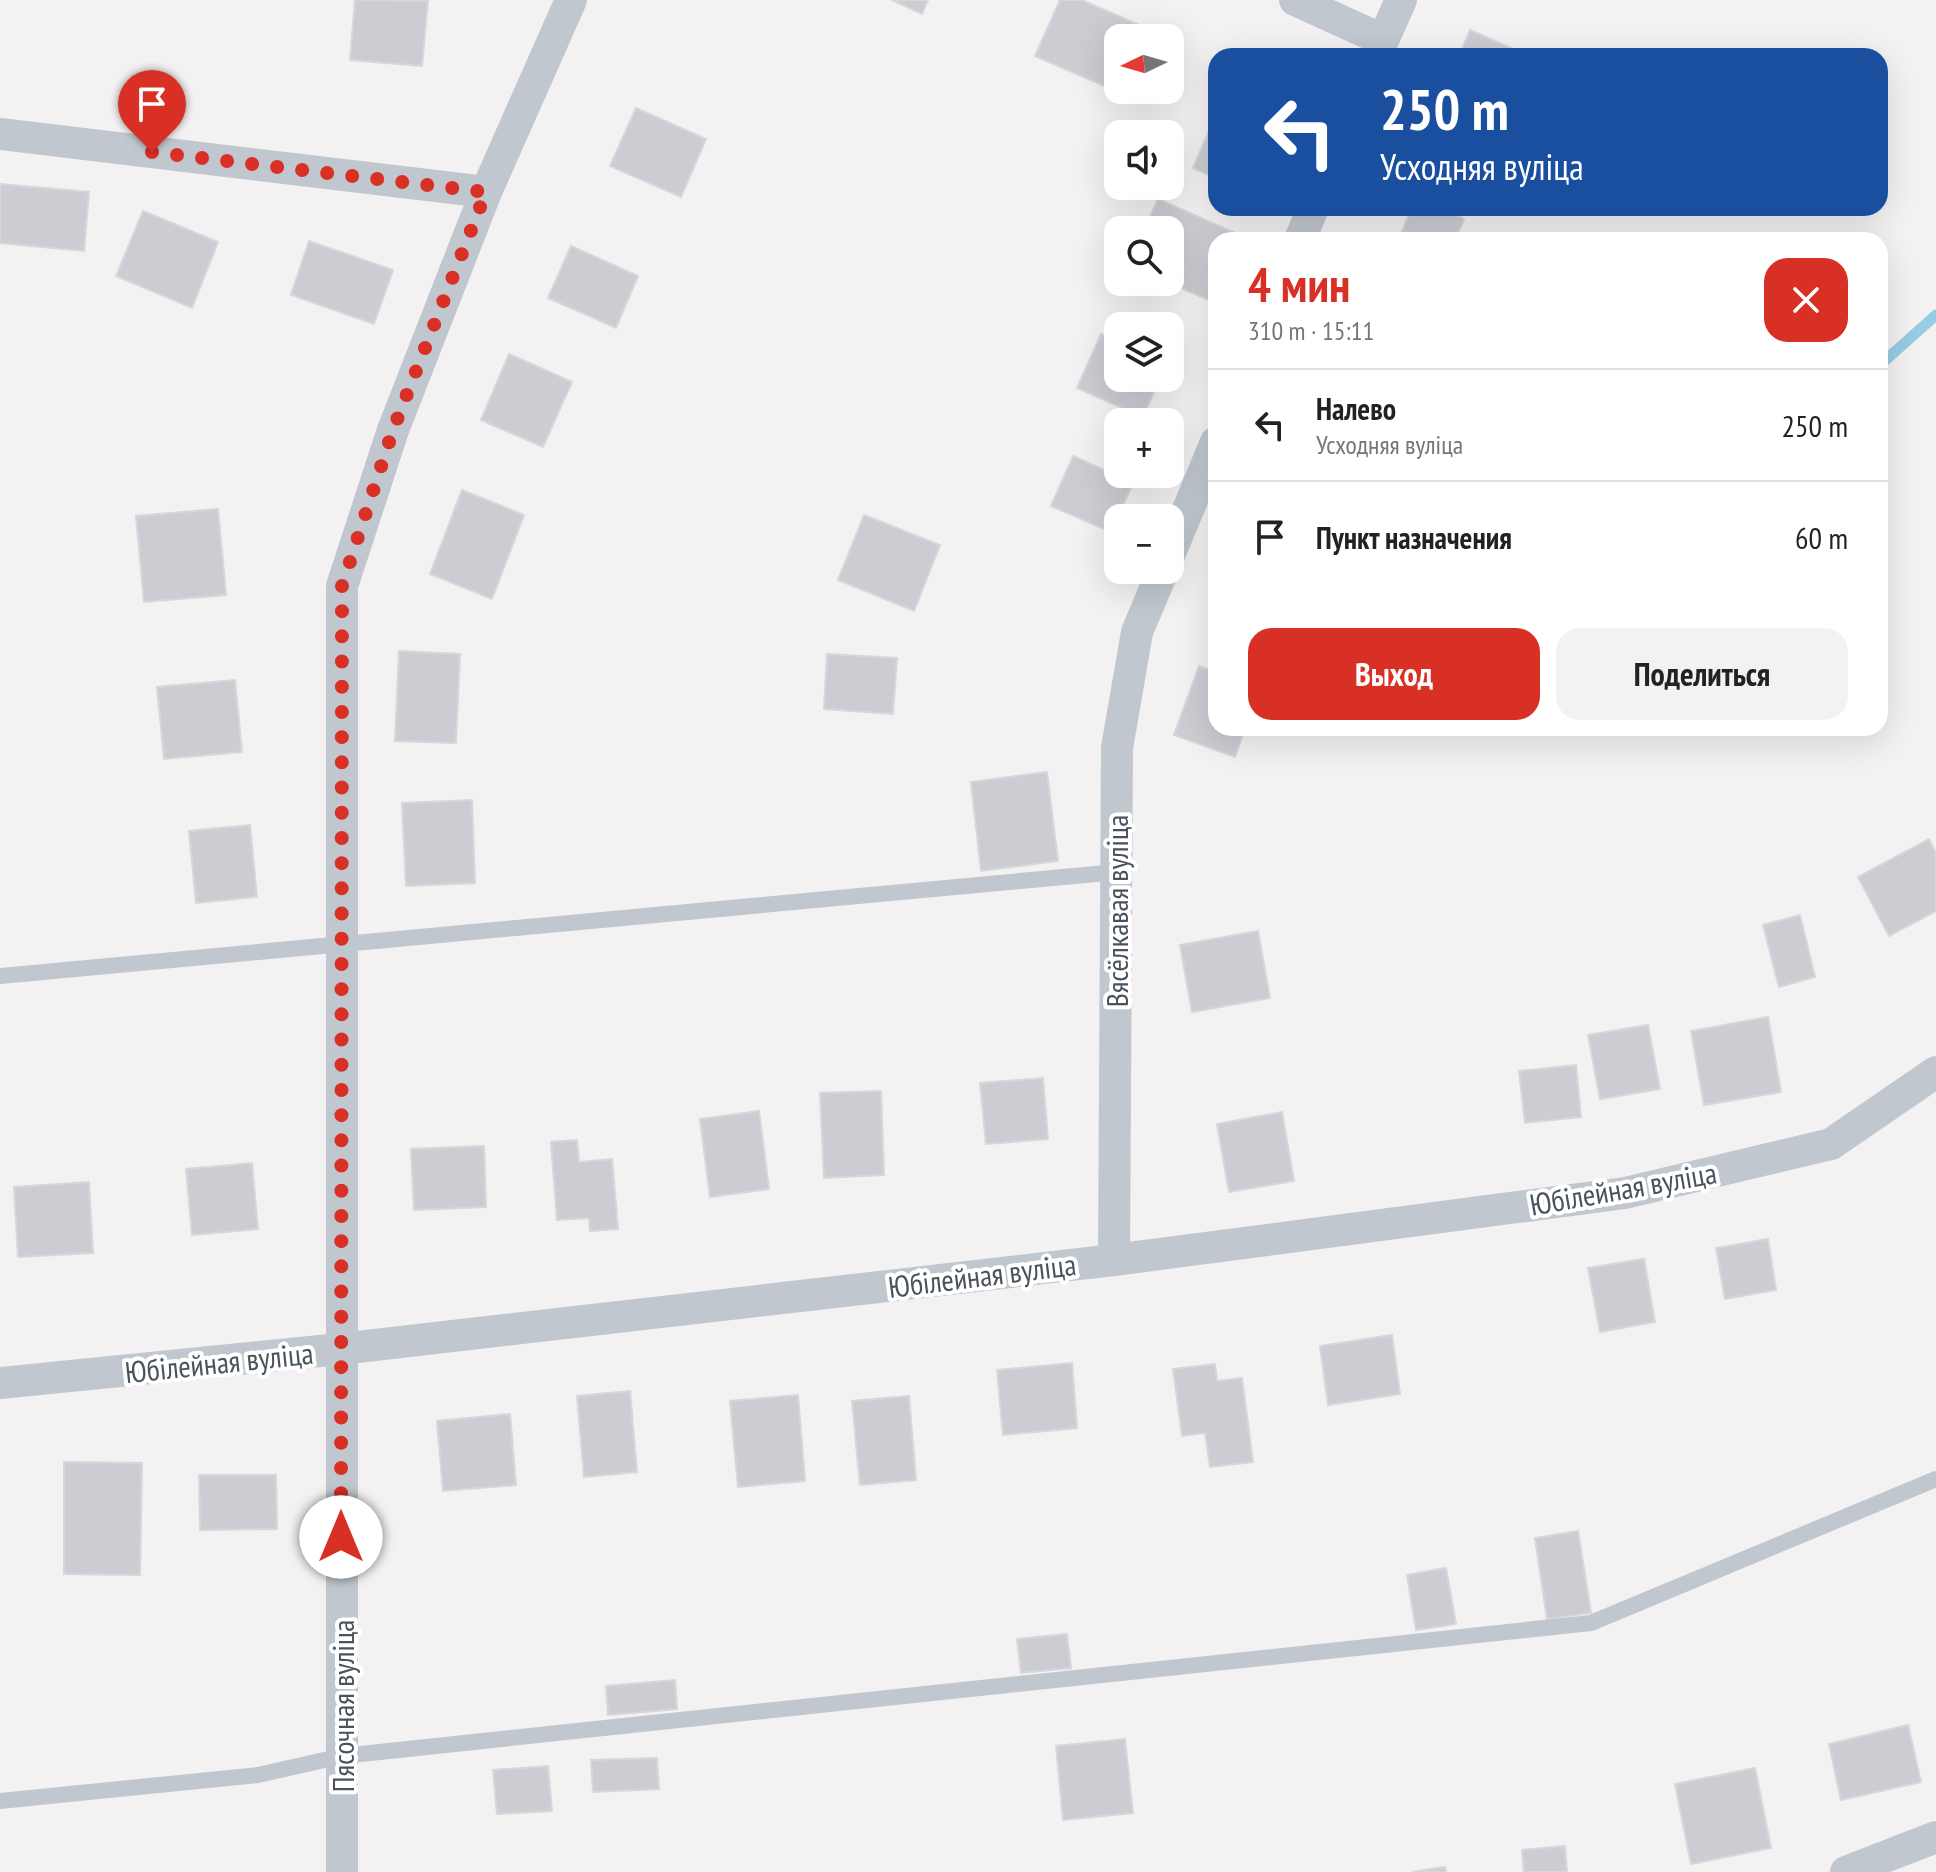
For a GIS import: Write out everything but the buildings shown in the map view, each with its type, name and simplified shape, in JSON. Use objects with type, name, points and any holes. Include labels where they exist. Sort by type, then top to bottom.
[{"type":"street","name":"Пясочная вуліца","points":[[342,1872],[342,586],[393,430],[486,192],[571,0]]},
{"type":"street","points":[[1295,0],[1379,48],[1401,0]]},
{"type":"street","points":[[0,134],[486,192]]},
{"type":"street","points":[[1184,519],[1208,461]]},
{"type":"street","name":"Вясёлкавая вуліца","points":[[1114,1260],[1117,748],[1137,632],[1157,584]]},
{"type":"street","name":"Юбілейная вуліца","points":[[0,1383],[340,1349],[1114,1260],[1625,1193],[1831,1144],[1936,1072]]},
{"type":"street","points":[[1846,1872],[1936,1837]]},
{"type":"lane","points":[[0,976],[1117,872]]},
{"type":"lane","points":[[0,1801],[258,1775],[342,1756],[1591,1623],[1936,1479]]},
{"type":"waterway","points":[[1888,358],[1936,315]]},
{"type":"route","points":[[152,152],[486,192],[393,430],[342,586],[341,1537]]}]
